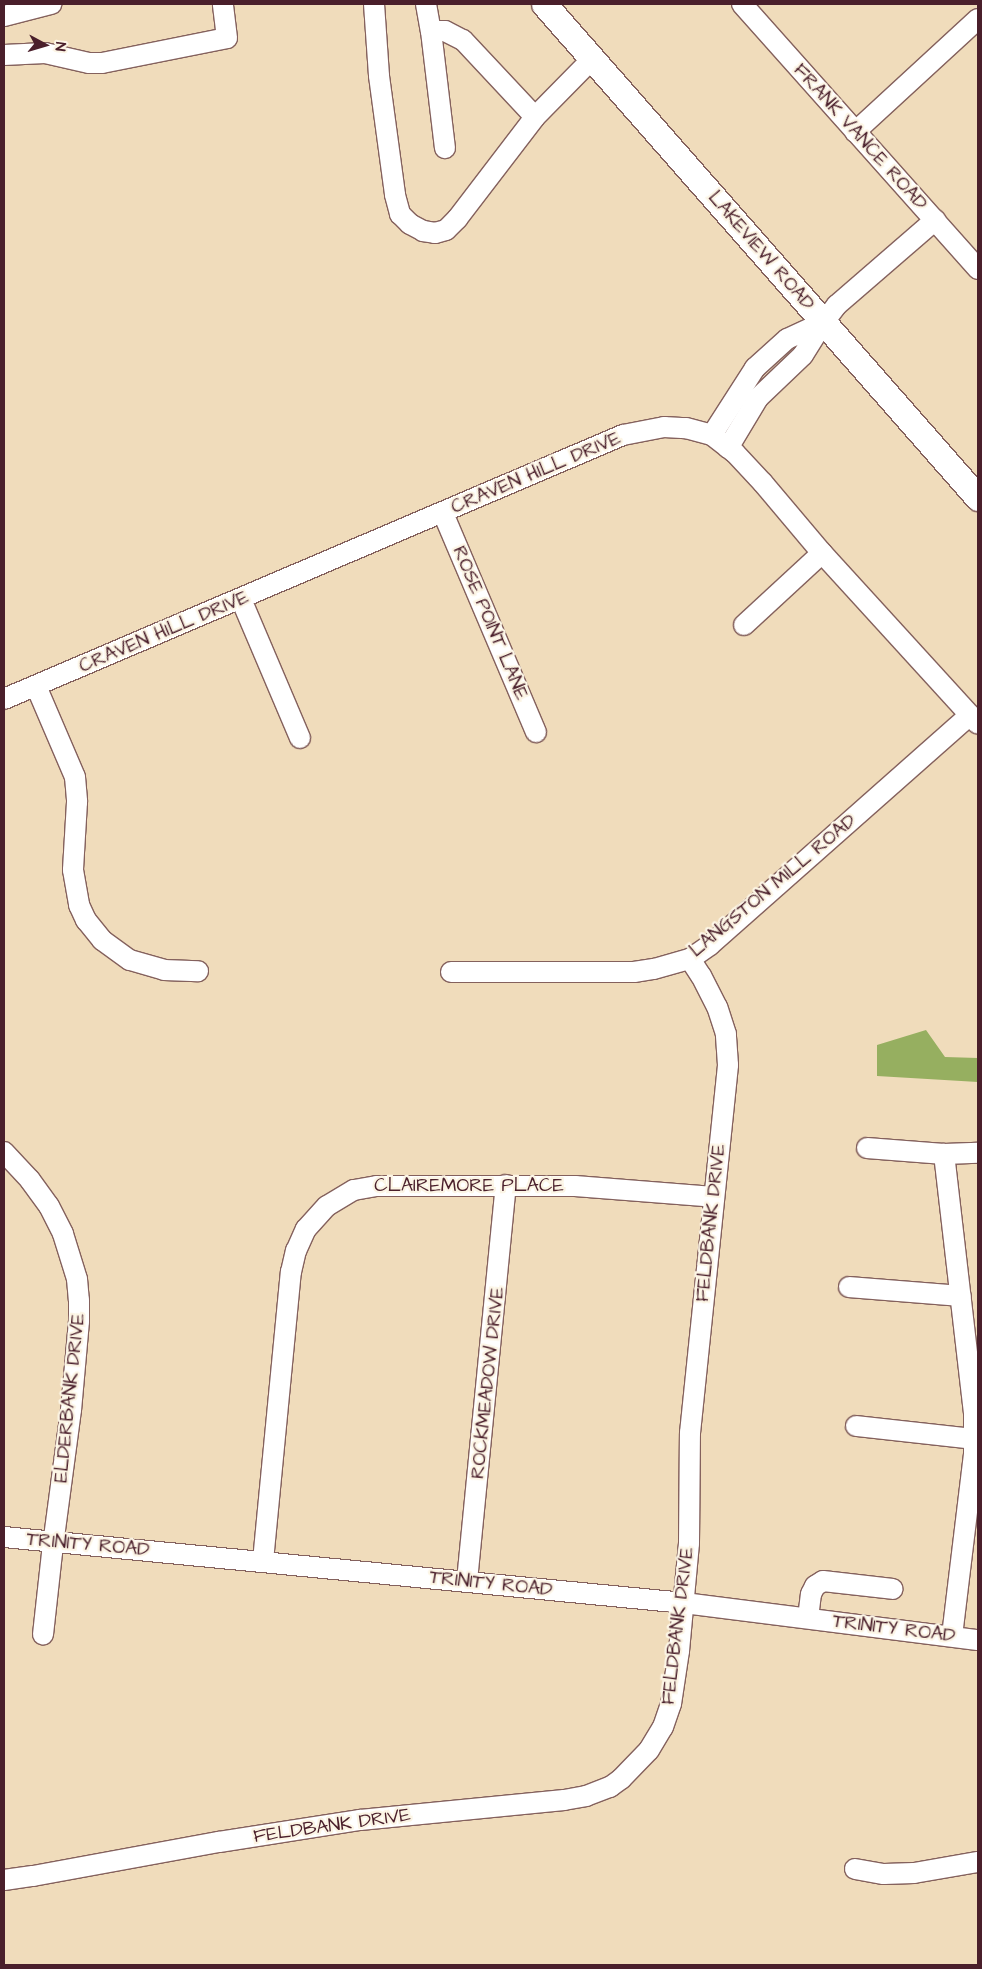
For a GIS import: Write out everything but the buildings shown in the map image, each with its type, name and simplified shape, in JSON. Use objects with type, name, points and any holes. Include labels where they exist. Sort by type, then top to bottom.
[{"type":"main road","name":"LAKEVIEW ROAD","points":[[544,4],[978,498]]},
{"type":"street","points":[[4,16],[51,4]]},
{"type":"street","points":[[4,55],[37,52],[89,63],[227,38],[223,4]]},
{"type":"street","points":[[374,4],[380,76],[395,195],[400,214],[410,224],[423,231],[436,233],[446,230],[457,219],[535,117],[592,59]]},
{"type":"street","points":[[426,4],[432,31],[445,148]]},
{"type":"street","name":"FRANK VANCE ROAD","points":[[742,4],[978,269]]},
{"type":"street","points":[[855,132],[978,19]]},
{"type":"street","points":[[432,31],[445,31],[462,40],[535,117]]},
{"type":"street","points":[[728,448],[758,398],[803,355],[837,305],[934,220]]},
{"type":"street","points":[[712,435],[755,368],[787,339],[824,322]]},
{"type":"street","name":"CRAVEN HILL DRIVE","points":[[4,699],[623,435],[664,427],[686,428],[712,435],[728,448],[764,483],[822,553],[974,719]]},
{"type":"street","name":"ROSE POINT LANE","points":[[443,513],[536,732]]},
{"type":"street","points":[[744,625],[822,553]]},
{"type":"street","points":[[241,599],[300,738]]},
{"type":"street","points":[[36,686],[75,777],[77,802],[73,870],[79,905],[86,920],[102,940],[130,960],[164,970],[198,971]]},
{"type":"street","name":"LANGSTON MILL ROAD","points":[[451,972],[634,972],[654,970],[690,959],[710,945],[974,719]]},
{"type":"street","name":"FELDBANK DRIVE","points":[[4,1880],[219,1842],[350,1822],[564,1800],[598,1792],[621,1779],[638,1762],[663,1726],[671,1704],[684,1604],[689,1543],[690,1433],[728,1065],[726,1034],[717,1007],[690,959]]},
{"type":"street","points":[[867,1148],[944,1154],[978,1152]]},
{"type":"street","name":"ELDERBANK DRIVE","points":[[4,1152],[30,1180],[49,1206],[63,1234],[77,1279],[80,1321],[71,1410],[53,1542],[44,1635]]},
{"type":"street","points":[[944,1154],[974,1413],[974,1454],[952,1636]]},
{"type":"street","name":"CLAIREMORE PLACE","points":[[263,1561],[292,1272],[296,1251],[306,1229],[327,1206],[344,1194],[364,1187],[506,1185],[617,1188],[714,1197]]},
{"type":"street","name":"ROCKMEADOW DRIVE","points":[[467,1581],[506,1185]]},
{"type":"street","points":[[849,1287],[961,1296]]},
{"type":"street","points":[[856,1426],[974,1439]]},
{"type":"street","name":"TRINITY ROAD","points":[[4,1537],[467,1581],[808,1618],[978,1640]]},
{"type":"street","points":[[808,1618],[811,1594],[815,1586],[823,1581],[893,1589]]},
{"type":"street","points":[[855,1869],[884,1874],[914,1873],[978,1862]]},
{"type":"green space","points":[[926,1030],[945,1057],[978,1058],[978,1082],[877,1076],[877,1045]]}]
